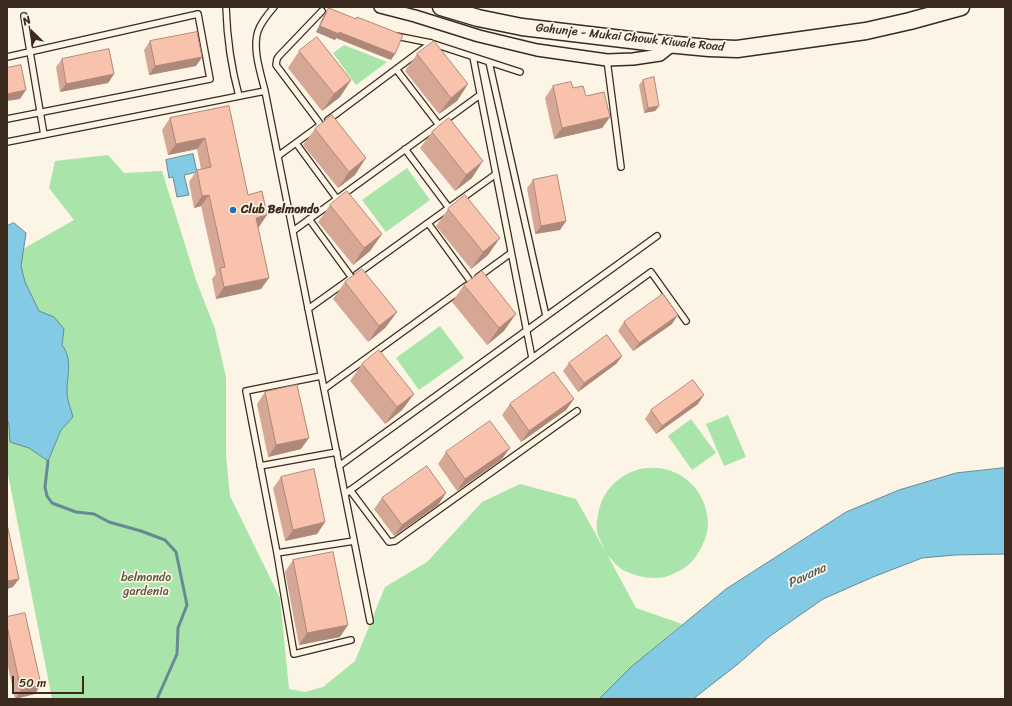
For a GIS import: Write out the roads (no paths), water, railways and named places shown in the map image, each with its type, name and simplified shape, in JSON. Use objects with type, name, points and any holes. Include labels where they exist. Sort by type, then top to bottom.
[{"type":"street","points":[[380,7],[415,16],[479,36],[537,50],[607,60],[660,54],[674,44]]},
{"type":"street","name":"Gahunje - Mukai Chowk Kiwale Road","points":[[441,7],[478,18],[522,27],[674,44],[737,49],[866,31],[961,7]]},
{"type":"lane","points":[[226,7],[233,74],[239,96]]},
{"type":"lane","points":[[274,7],[258,32],[257,50],[259,69],[265,91],[336,452],[347,492],[354,541],[370,621]]},
{"type":"lane","points":[[321,125],[276,64],[279,56],[322,10]]},
{"type":"lane","points":[[7,57],[198,14],[210,79],[7,120]]},
{"type":"lane","points":[[24,16],[44,135]]},
{"type":"lane","points":[[396,36],[431,43],[520,72]]},
{"type":"lane","points":[[278,156],[431,43]]},
{"type":"lane","points":[[473,57],[532,358]]},
{"type":"lane","points":[[607,60],[621,167]]},
{"type":"lane","points":[[489,62],[546,316]]},
{"type":"lane","points":[[396,69],[439,125]]},
{"type":"lane","points":[[7,142],[265,91]]},
{"type":"lane","points":[[293,231],[480,95]]},
{"type":"lane","points":[[296,143],[337,199]]},
{"type":"lane","points":[[405,150],[449,208]]},
{"type":"lane","points":[[308,309],[496,174]]},
{"type":"lane","points":[[309,219],[352,278]]},
{"type":"lane","points":[[428,223],[471,282]]},
{"type":"lane","points":[[339,466],[657,236]]},
{"type":"lane","points":[[324,389],[511,253]]},
{"type":"lane","points":[[347,492],[651,272],[686,321]]},
{"type":"lane","points":[[321,376],[246,391],[278,553],[294,654],[351,640]]},
{"type":"lane","points":[[347,492],[389,542],[395,541],[577,411]]},
{"type":"lane","points":[[260,466],[336,452]]},
{"type":"lane","points":[[278,553],[354,541]]},
{"type":"water","points":[[193,154],[197,172],[184,175],[189,195],[177,197],[173,177],[169,178],[166,160]]},
{"type":"water","points":[[14,223],[26,233],[21,266],[25,282],[39,311],[54,317],[64,329],[62,345],[67,356],[69,368],[67,395],[73,417],[61,430],[48,461],[29,448],[10,442],[7,418],[7,226]]},
{"type":"water","name":"Pavana","points":[[1005,468],[1005,554],[955,555],[922,558],[823,599],[770,636],[738,664],[693,699],[599,699],[631,667],[726,589],[846,512],[899,490],[956,473]]},
{"type":"waterway","points":[[48,461],[45,487],[47,496],[52,503],[76,512],[94,514],[109,522],[141,531],[165,540],[176,552],[187,605],[178,628],[177,654],[157,699]]},
{"type":"place","name":"Club Belmondo","points":[[233,210]]},
{"type":"park label","name":"belmondo gardenia","points":[[146,585]]}]
